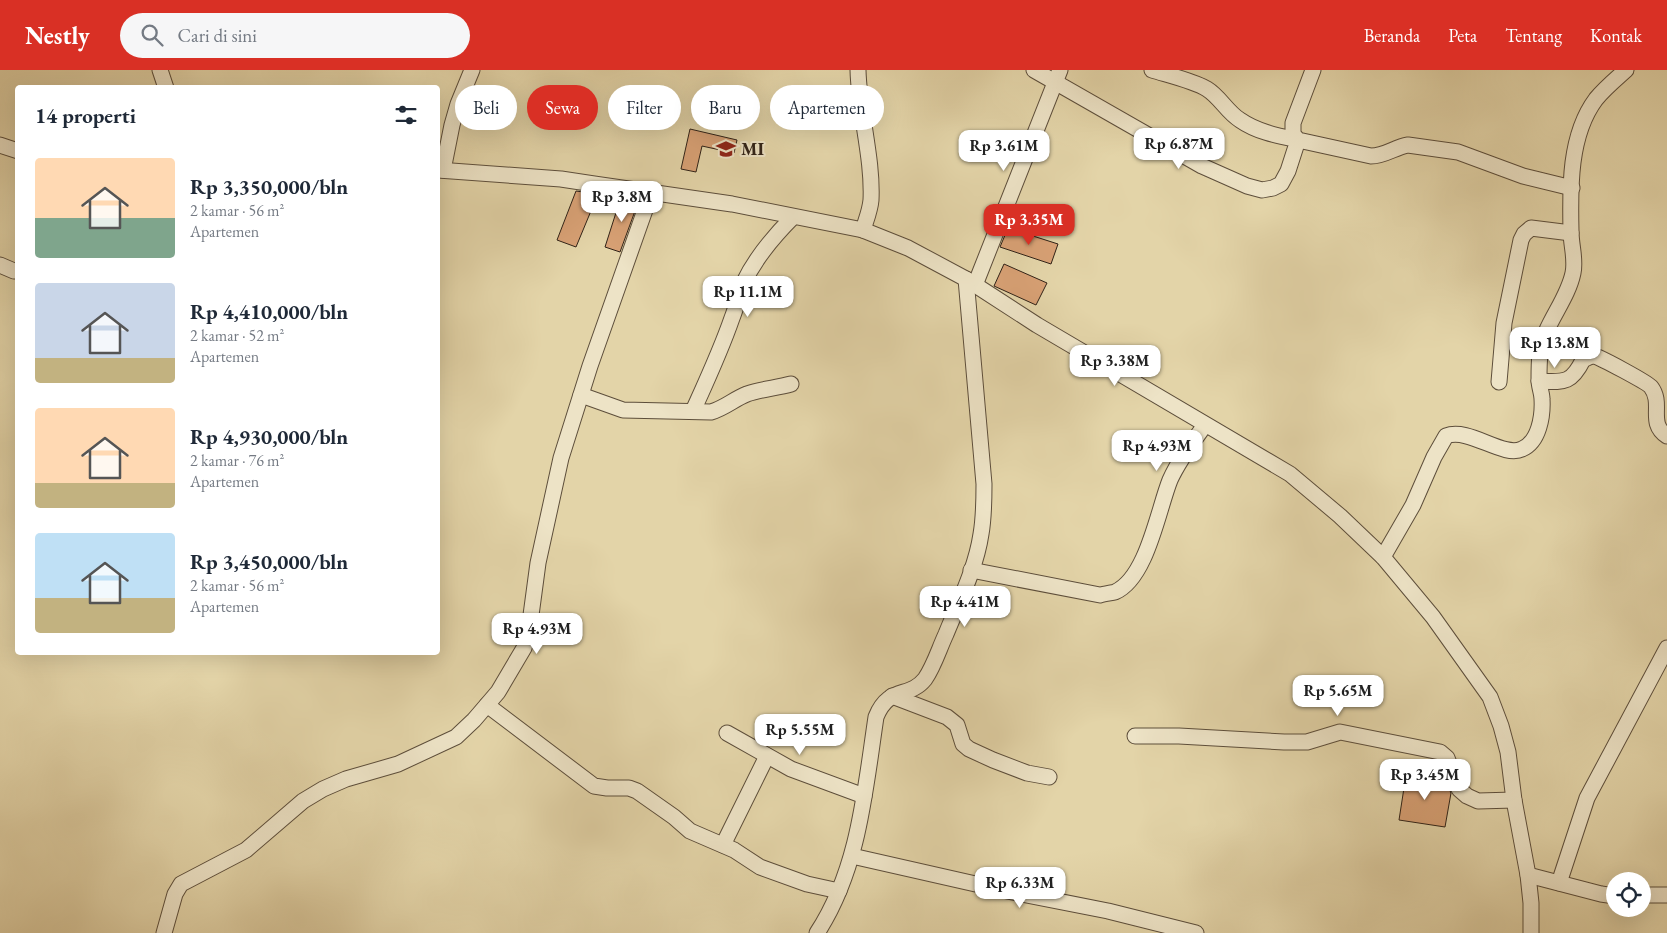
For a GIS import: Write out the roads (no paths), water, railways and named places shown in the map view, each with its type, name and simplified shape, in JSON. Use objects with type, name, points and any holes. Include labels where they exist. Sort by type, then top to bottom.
[{"type":"street","points":[[160,70],[165,85]]},
{"type":"street","points":[[472,70],[458,104],[440,170],[561,179],[732,204],[863,230],[902,246],[970,282],[1037,325],[1290,474],[1340,516],[1383,557],[1433,618],[1490,697],[1508,752],[1514,800],[1528,875],[1531,903],[1531,933]]},
{"type":"street","points":[[858,70],[860,108],[870,186],[869,212],[863,230]]},
{"type":"street","points":[[1034,70],[1057,76],[1202,166],[1247,186],[1262,190],[1281,184],[1288,171],[1298,140]]},
{"type":"street","points":[[1152,70],[1205,88],[1215,94],[1223,105],[1240,120],[1268,133],[1371,156],[1380,156],[1403,146],[1451,151],[1523,176],[1572,188]]},
{"type":"street","points":[[1298,140],[1293,134],[1293,123],[1313,70]]},
{"type":"street","points":[[1383,557],[1413,505],[1434,457],[1446,436],[1452,433],[1461,434],[1507,450],[1520,450],[1530,443],[1540,424],[1542,397],[1539,381],[1540,353],[1542,344],[1569,288],[1573,272],[1574,259],[1571,232],[1572,188],[1580,130],[1596,100],[1626,70]]},
{"type":"street","points":[[816,933],[830,914],[852,856],[858,834],[876,717],[880,707],[892,696],[917,687],[930,670],[971,570],[981,536],[984,514],[984,484],[970,282],[1014,189],[1057,76]]},
{"type":"street","points":[[0,146],[15,150]]},
{"type":"street","points":[[164,933],[175,894],[181,884],[246,850],[303,801],[323,790],[346,779],[398,764],[456,737],[474,720],[498,692],[527,639],[531,622],[538,563],[559,467],[617,286],[651,192]]},
{"type":"street","points":[[693,411],[733,318],[744,282],[760,255],[775,235],[793,217]]},
{"type":"street","points":[[1499,382],[1504,323],[1521,240],[1524,234],[1531,228],[1571,232]]},
{"type":"street","points":[[1539,381],[1562,381],[1569,379],[1575,375],[1583,360],[1595,356],[1651,386],[1656,399],[1656,424],[1658,429],[1667,436]]},
{"type":"street","points":[[581,395],[623,410],[711,412],[724,408],[738,398],[751,393],[791,384]]},
{"type":"street","points":[[971,570],[1100,595],[1116,591],[1131,579],[1141,562],[1151,540],[1170,481],[1181,458],[1205,425]]},
{"type":"street","points":[[1559,883],[1587,798],[1667,648]]},
{"type":"street","points":[[892,696],[947,717],[960,728],[963,744],[969,749],[1028,773],[1049,776]]},
{"type":"street","points":[[487,704],[594,786],[629,788],[674,817],[690,831],[734,850],[760,867],[807,884],[839,891]]},
{"type":"street","points":[[1135,736],[1179,736],[1307,742],[1340,732],[1440,752],[1447,758],[1459,789],[1467,796],[1478,801],[1514,800]]},
{"type":"street","points":[[727,733],[791,769],[864,796]]},
{"type":"street","points":[[723,845],[767,756]]},
{"type":"street","points":[[852,856],[1002,890],[1108,911],[1196,933]]},
{"type":"street","points":[[1528,875],[1606,895]]},
{"type":"street","points":[[1651,895],[1667,895]]},
{"type":"place","name":"MI","points":[[726,149]]}]
